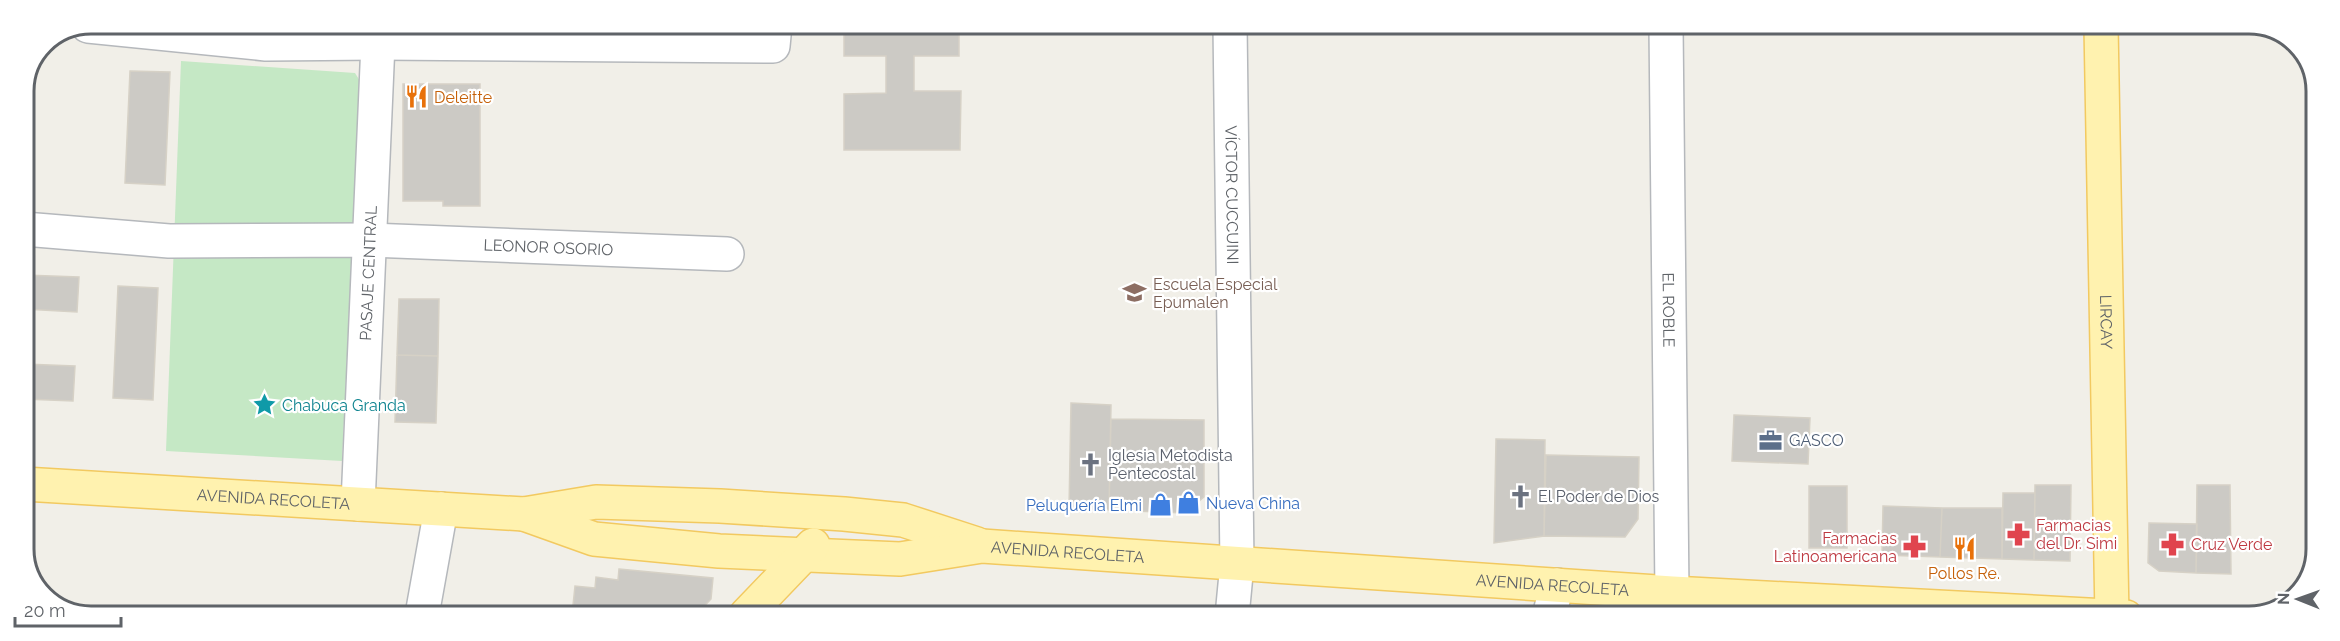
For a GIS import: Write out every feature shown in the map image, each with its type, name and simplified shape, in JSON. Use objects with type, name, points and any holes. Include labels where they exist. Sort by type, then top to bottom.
[{"type":"main road","name":"LIRCAY","points":[[2101,34],[2116,606]]},
{"type":"main road","name":"AVENIDA RECOLETA","points":[[35,485],[524,514],[596,502],[720,506],[844,514],[903,520],[981,546]]},
{"type":"main road","name":"AVENIDA RECOLETA","points":[[524,514],[594,539],[802,556],[900,559],[981,546],[1672,592],[1778,606]]},
{"type":"main road","points":[[755,606],[844,514]]},
{"type":"street","points":[[167,34],[266,44],[774,35]]},
{"type":"street","name":"VÍCTOR CUCCUINI","points":[[1230,34],[1237,564],[1233,606]]},
{"type":"street","name":"EL ROBLE","points":[[1666,34],[1672,592]]},
{"type":"street","name":"PASAJE CENTRAL","points":[[358,504],[378,43]]},
{"type":"street","name":"LEONOR OSORIO","points":[[34,230],[169,241],[370,240],[727,254]]},
{"type":"street","points":[[424,606],[441,509]]},
{"type":"street","points":[[1552,606],[1557,585]]},
{"type":"green space","points":[[181,61],[355,73],[360,81],[342,461],[166,451]]},
{"type":"building","points":[[844,34],[959,34],[959,56],[914,56],[914,91],[961,91],[960,150],[844,150],[844,94],[886,93],[886,56],[844,56]]},
{"type":"building","points":[[130,71],[170,72],[165,185],[125,183]]},
{"type":"building","points":[[403,84],[480,84],[480,206],[443,206],[443,201],[403,201]]},
{"type":"building","points":[[34,275],[79,277],[77,312],[34,310]]},
{"type":"building","points":[[118,286],[158,288],[153,400],[113,398]]},
{"type":"building","points":[[399,299],[439,299],[438,356],[397,355]]},
{"type":"building","points":[[397,355],[438,356],[436,423],[395,422]]},
{"type":"building","points":[[35,364],[75,366],[73,401],[35,399]]},
{"type":"building","name":"Iglesia Metodista Pentecostal","points":[[1071,403],[1111,405],[1109,510],[1069,509]]},
{"type":"building","name":"GASCO","points":[[1734,415],[1810,418],[1808,464],[1732,461]]},
{"type":"building","points":[[1111,419],[1204,420],[1204,497],[1185,513],[1109,510]]},
{"type":"building","name":"El Poder de Dios","points":[[1496,439],[1545,440],[1544,536],[1494,543]]},
{"type":"building","points":[[1546,455],[1639,457],[1638,519],[1625,537],[1544,536]]},
{"type":"building","points":[[2035,485],[2071,485],[2070,561],[2034,560]]},
{"type":"building","points":[[2197,485],[2230,485],[2231,574],[2196,573]]},
{"type":"building","points":[[1809,486],[1847,486],[1847,548],[1809,548]]},
{"type":"building","name":"Farmacias del Dr. Simi","points":[[2003,493],[2035,493],[2034,560],[2002,559]]},
{"type":"building","points":[[1883,506],[1942,508],[1940,557],[1882,555]]},
{"type":"building","points":[[1942,508],[2002,508],[2002,559],[1940,557]]},
{"type":"building","name":"Cruz Verde","points":[[2149,523],[2197,524],[2196,573],[2159,571],[2148,563]]},
{"type":"building","points":[[619,569],[713,578],[711,599],[704,606],[573,606],[575,586],[595,588],[596,577],[618,580]]},
{"type":"place","name":"Deleitte","points":[[416,97]]},
{"type":"place","name":"Escuela Especial Epumalen","points":[[1135,293]]},
{"type":"place","name":"Chabuca Granda","points":[[264,405]]},
{"type":"place","name":"GASCO","points":[[1771,440]]},
{"type":"place","name":"Iglesia Metodista Pentecostal","points":[[1090,464]]},
{"type":"place","name":"El Poder de Dios","points":[[1520,496]]},
{"type":"place","name":"Nueva China","points":[[1188,503]]},
{"type":"place","name":"Peluquería Elmi","points":[[1160,505]]},
{"type":"place","name":"Farmacias del Dr. Simi","points":[[2018,534]]},
{"type":"place","name":"Cruz Verde","points":[[2173,544]]},
{"type":"place","name":"Farmacias Latinoamericana","points":[[1915,547]]},
{"type":"place","name":"Pollos Re.","points":[[1964,548]]}]
